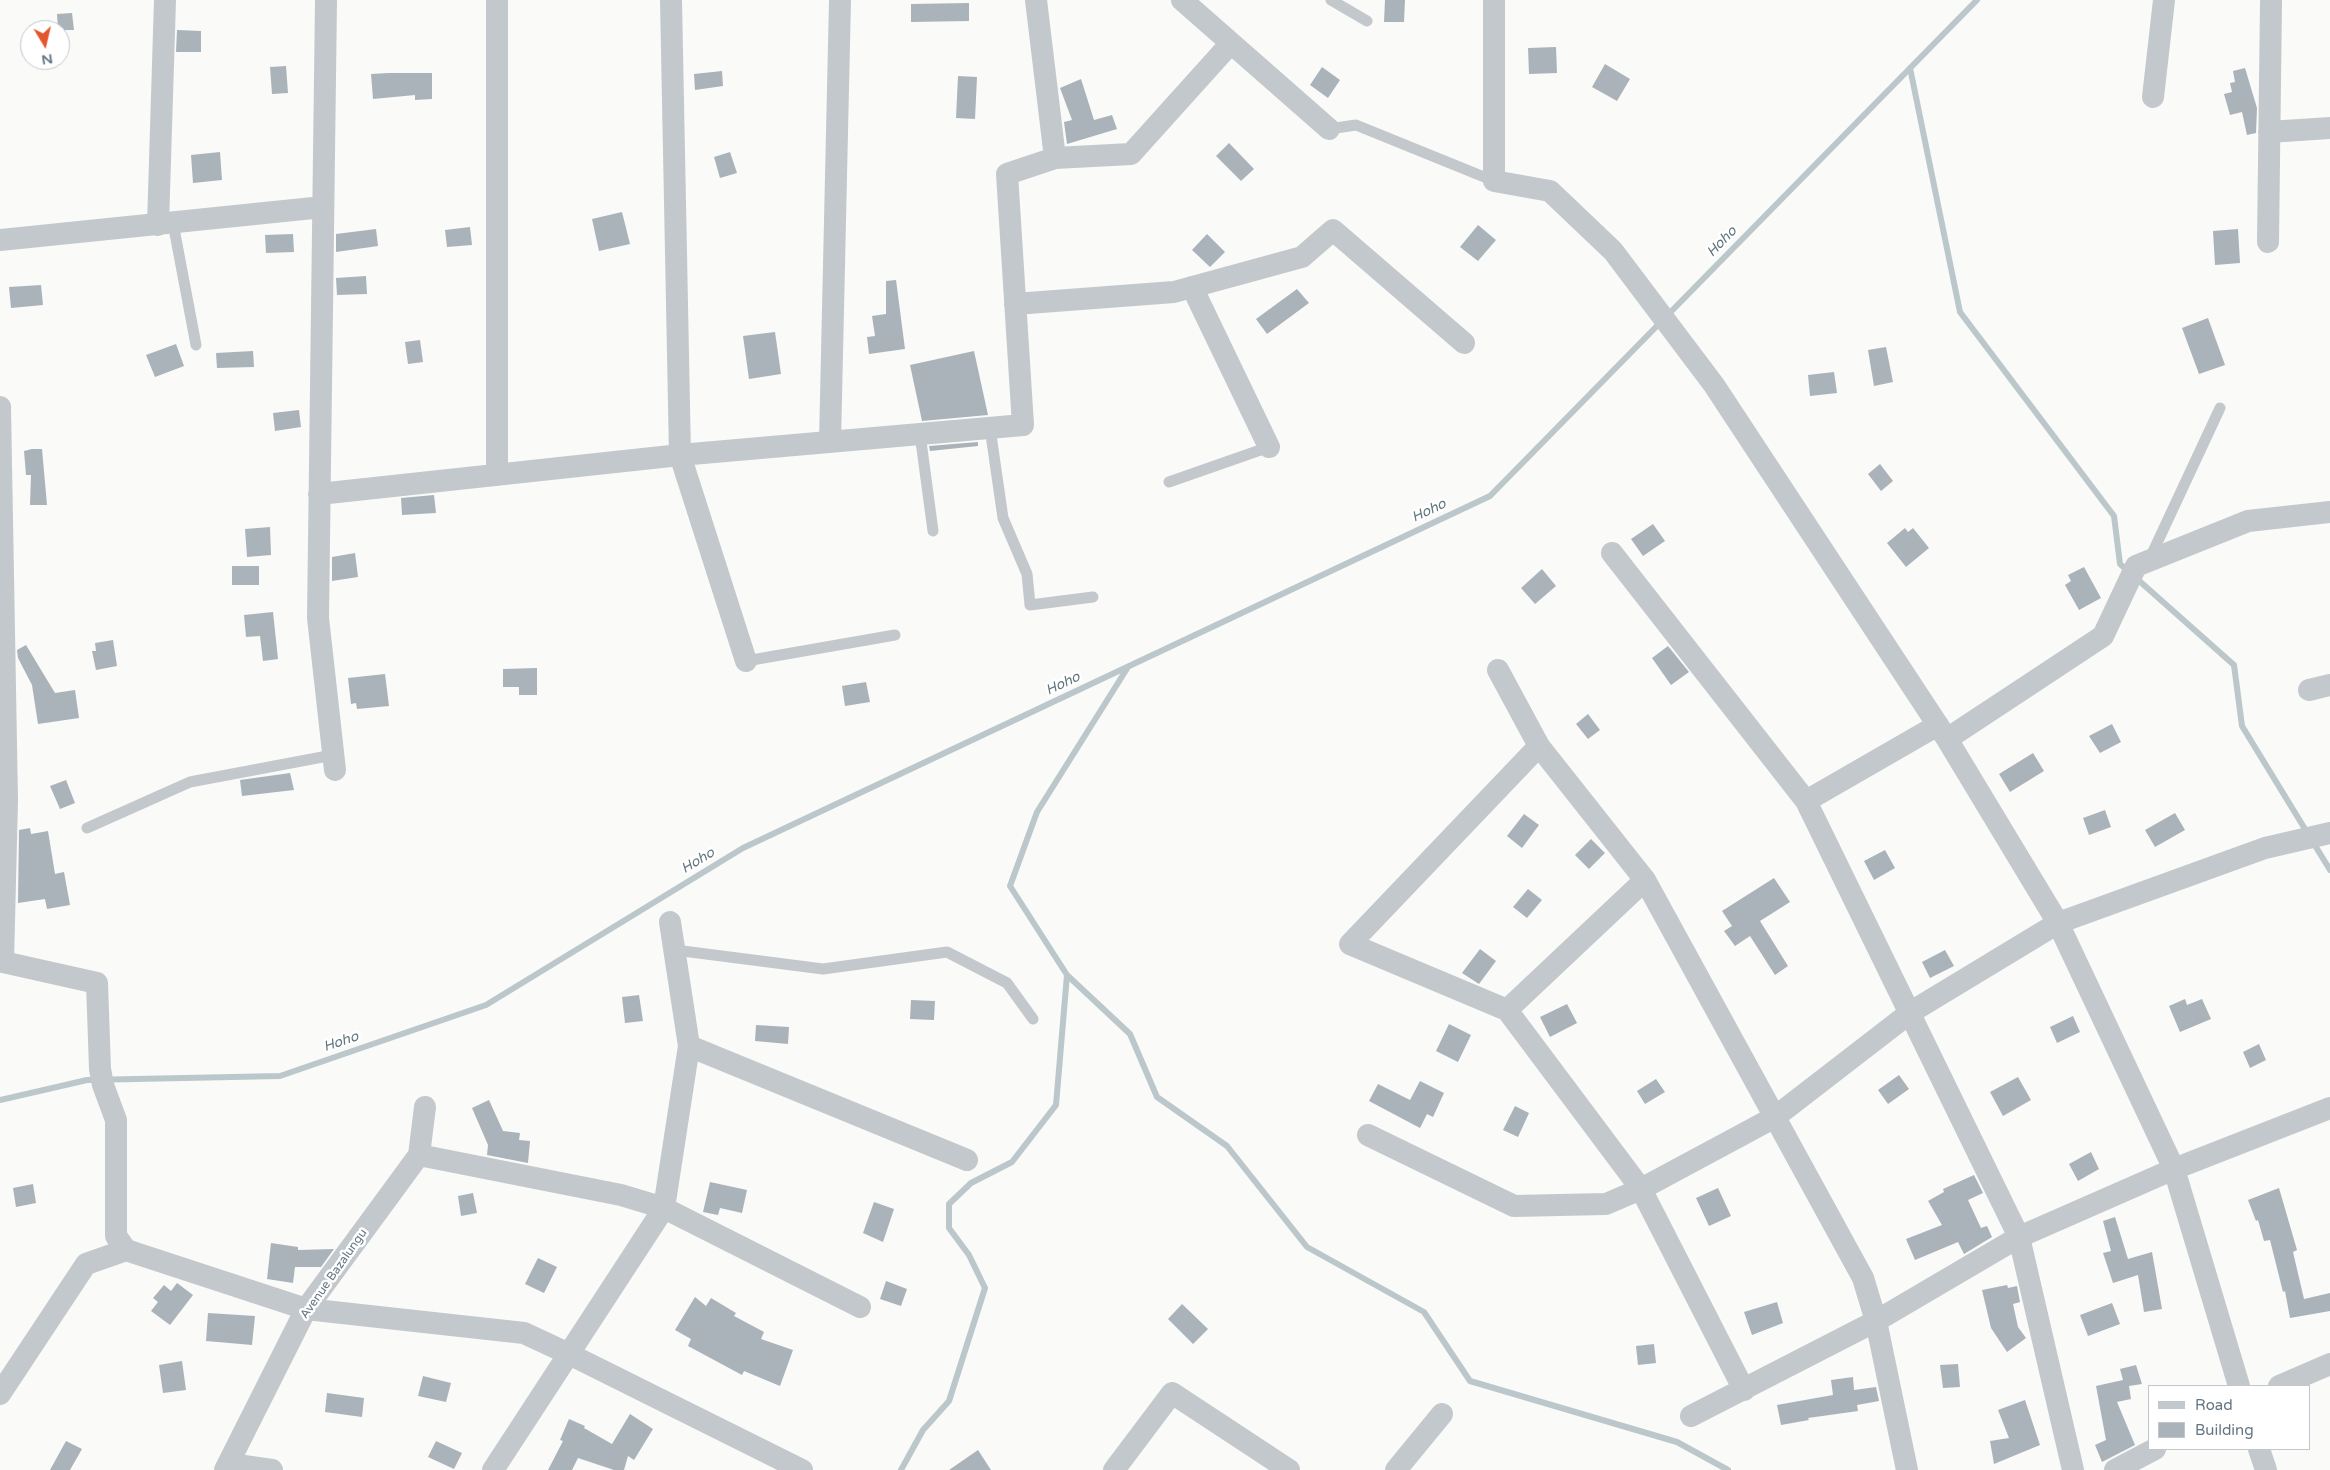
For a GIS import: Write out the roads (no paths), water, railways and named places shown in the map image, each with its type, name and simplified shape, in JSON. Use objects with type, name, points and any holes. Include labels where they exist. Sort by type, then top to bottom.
[{"type":"street","points":[[165,0],[166,224]]},
{"type":"street","points":[[326,0],[318,618],[334,763]]},
{"type":"street","points":[[497,0],[497,475]]},
{"type":"street","points":[[671,0],[680,455],[746,661]]},
{"type":"street","points":[[830,442],[840,0]]},
{"type":"street","points":[[1036,0],[1055,158]]},
{"type":"street","points":[[1182,0],[1329,129]]},
{"type":"street","points":[[1494,0],[1494,181],[1550,191],[1613,250],[1714,385],[1943,732],[2058,923],[2174,1168],[2239,1385]]},
{"type":"street","points":[[2153,98],[2164,0]]},
{"type":"street","points":[[2268,242],[2271,2]]},
{"type":"street","points":[[320,494],[680,455],[1023,425],[1007,174],[1055,158],[1131,154],[1232,43]]},
{"type":"street","points":[[2269,132],[2330,128]]},
{"type":"street","points":[[0,240],[323,207]]},
{"type":"street","points":[[1015,304],[1174,292],[1302,257],[1333,230],[1464,343]]},
{"type":"street","points":[[1192,287],[1269,447]]},
{"type":"street","points":[[0,407],[4,801],[3,962],[97,983],[102,1077],[116,1120],[116,1236],[126,1250],[306,1310],[524,1333],[802,1470]]},
{"type":"street","points":[[1806,801],[1943,732],[2104,636],[2139,568],[2248,521],[2330,512]]},
{"type":"street","points":[[1612,553],[1806,801],[2019,1237],[2072,1470]]},
{"type":"street","points":[[1498,670],[1538,746],[1645,880],[1863,1278],[1876,1321],[1907,1470]]},
{"type":"street","points":[[1538,746],[1350,944],[1507,1010],[1641,1189],[1744,1390]]},
{"type":"street","points":[[1368,1135],[1514,1206],[1606,1204],[1641,1189],[1775,1116],[1910,1012],[2058,923],[2265,848],[2330,833]]},
{"type":"street","points":[[1507,1010],[1645,880]]},
{"type":"street","points":[[492,1470],[664,1208],[689,1046],[670,922]]},
{"type":"street","points":[[689,1046],[967,1160]]},
{"type":"street","name":"Avenue Bazalungu","points":[[228,1467],[306,1310],[419,1155],[425,1107]]},
{"type":"street","points":[[1691,1416],[1876,1321],[2019,1237],[2174,1168],[2330,1108]]},
{"type":"street","points":[[419,1155],[621,1195],[664,1208],[860,1307]]},
{"type":"street","points":[[0,1394],[86,1264],[126,1250]]},
{"type":"street","points":[[2281,1385],[2330,1364]]},
{"type":"street","points":[[1114,1470],[1172,1393],[1290,1470]]},
{"type":"street","points":[[1396,1470],[1442,1414]]},
{"type":"street","points":[[2115,1470],[2153,1450]]},
{"type":"street","points":[[2259,1450],[2266,1470]]},
{"type":"street","points":[[228,1467],[272,1470]]},
{"type":"lane","points":[[1331,0],[1367,21]]},
{"type":"lane","points":[[1329,129],[1356,125],[1494,181]]},
{"type":"lane","points":[[166,224],[196,345]]},
{"type":"lane","points":[[2139,568],[2220,408]]},
{"type":"lane","points":[[990,428],[1003,518],[1027,574],[1030,605],[1094,597]]},
{"type":"lane","points":[[920,434],[933,531]]},
{"type":"lane","points":[[1169,482],[1269,447]]},
{"type":"lane","points":[[746,661],[895,635]]},
{"type":"lane","points":[[87,828],[190,782],[334,763]]},
{"type":"lane","points":[[674,950],[823,969],[947,952],[1007,983],[1033,1019]]},
{"type":"waterway","name":"Hoho","points":[[0,1100],[87,1080],[280,1076],[486,1005],[743,848],[1490,496],[1977,0]]},
{"type":"waterway","points":[[1910,68],[1960,312],[2114,516],[2120,564],[2129,572]]},
{"type":"waterway","points":[[2136,578],[2234,665],[2242,726],[2330,870]]},
{"type":"waterway","points":[[1128,667],[1037,812],[1010,886],[1067,975],[1130,1034],[1157,1097],[1227,1146],[1307,1247],[1424,1312],[1470,1381],[1677,1442],[1728,1470]]},
{"type":"waterway","points":[[901,1470],[923,1430],[949,1401],[985,1288],[969,1255],[949,1228],[949,1204],[971,1183],[1012,1162],[1056,1105],[1067,975]]}]
